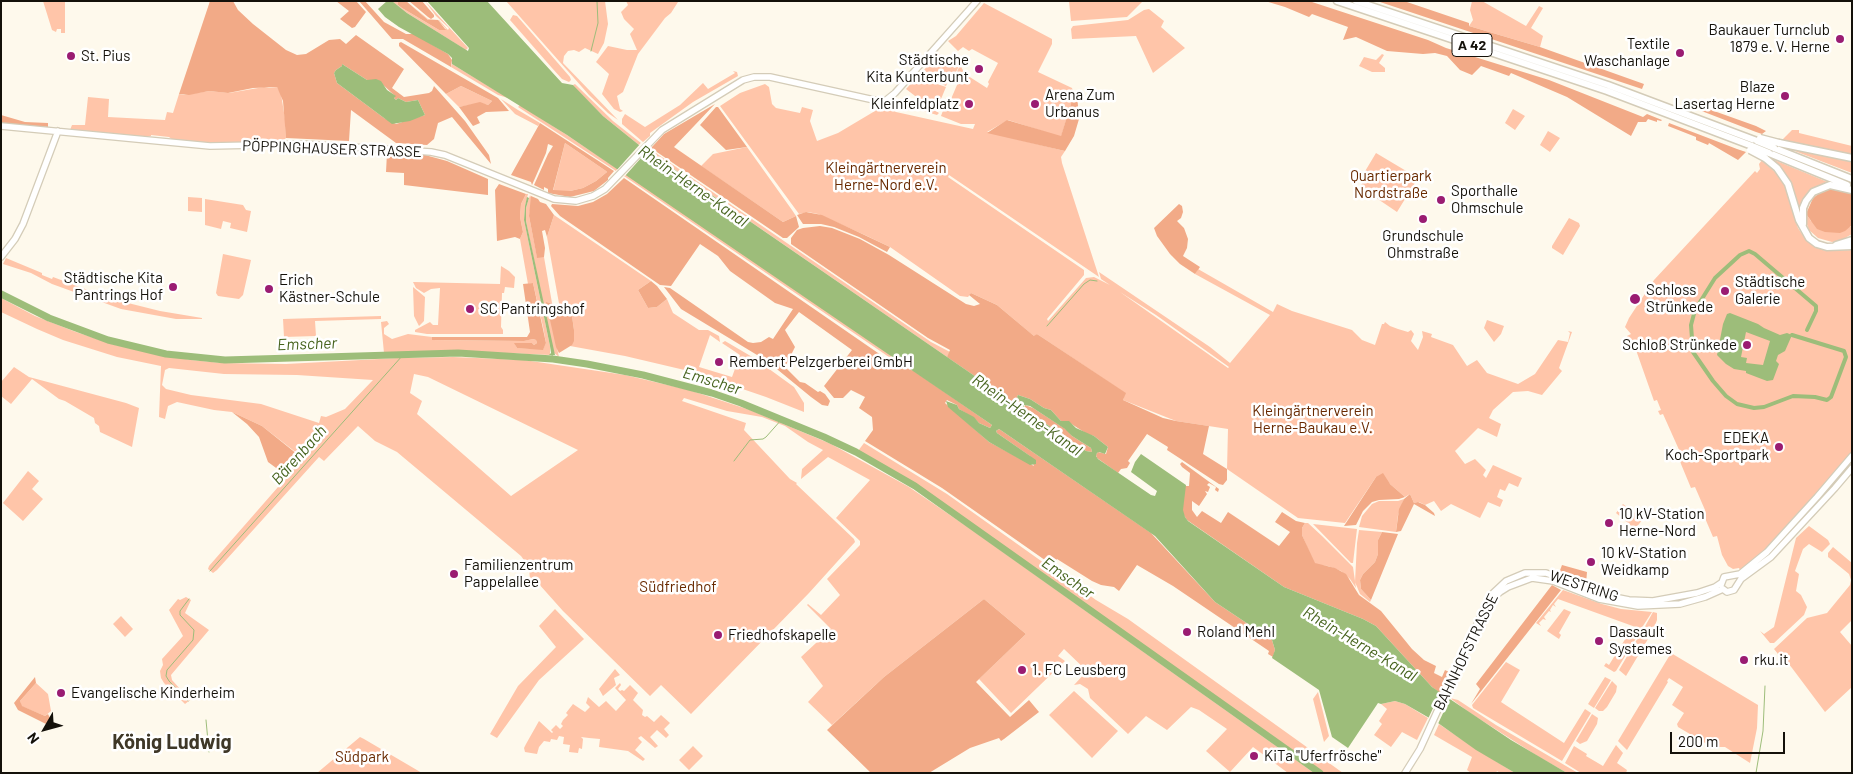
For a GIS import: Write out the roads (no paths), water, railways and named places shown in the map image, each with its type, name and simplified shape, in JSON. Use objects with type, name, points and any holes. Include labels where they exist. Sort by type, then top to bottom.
[{"type":"highway","name":"A 42","points":[[1337,1],[1512,59],[1852,179]]},
{"type":"highway","name":"A 42","points":[[1356,1],[1530,58],[1714,124],[1754,144]]},
{"type":"highway","points":[[1754,144],[1772,151],[1852,158]]},
{"type":"highway","name":"A 42","points":[[1772,151],[1852,188]]},
{"type":"highway","points":[[1772,151],[1777,168],[1786,178],[1791,189],[1799,220],[1809,238],[1819,245],[1831,248],[1851,241]]},
{"type":"highway","points":[[1851,241],[1832,245],[1816,240],[1804,227],[1802,211],[1808,198],[1820,188],[1835,186],[1852,188]]},
{"type":"main road","name":"PÖPPINGHAUSER STRASSE","points":[[1,126],[210,146],[285,144],[431,152],[547,197],[576,201],[593,196],[605,189],[662,130],[743,80],[762,77],[874,100],[885,100],[895,93],[977,1]]},
{"type":"main road","points":[[1,256],[16,239],[24,224],[58,131]]},
{"type":"main road","points":[[1852,456],[1817,498],[1766,552],[1745,570],[1732,576],[1726,576],[1722,586],[1732,591],[1737,584],[1777,551],[1852,468]]},
{"type":"main road","points":[[1732,576],[1736,579],[1737,584]]},
{"type":"main road","name":"WESTRING","points":[[1488,605],[1507,584],[1532,578],[1544,579],[1599,599],[1629,606],[1654,606],[1689,602],[1722,586]]},
{"type":"main road","name":"BAHNHOFSTRASSE","points":[[1405,773],[1420,749],[1488,605]]},
{"type":"water","name":"Rhein-Herne-Kanal","points":[[387,1],[392,1],[407,13],[468,51],[469,48],[427,1],[487,1],[562,83],[573,85],[603,116],[639,145],[1014,403],[1022,404],[1017,397],[1018,395],[1030,399],[1051,410],[1061,421],[1069,421],[1076,428],[1094,436],[1108,447],[1105,454],[1097,453],[1098,459],[1155,496],[1157,491],[1131,472],[1141,454],[1186,485],[1183,510],[1188,521],[1284,587],[1376,626],[1432,687],[1511,740],[1567,773],[1515,773],[1476,750],[1438,723],[1405,704],[1395,701],[1378,703],[1348,748],[1332,737],[1319,690],[1272,658],[1275,650],[1272,640],[1215,602],[1155,536],[999,429],[996,431],[997,433],[1036,460],[1036,464],[1030,465],[989,442],[948,407],[946,401],[957,405],[959,409],[974,417],[979,423],[990,428],[992,425],[567,135],[452,64],[452,58],[448,54],[399,27],[385,17],[378,9]],"holes":[[[1024,405],[1030,406],[1091,448],[1092,452],[1086,451],[1024,409]]]},
{"type":"water","points":[[342,64],[367,80],[376,79],[381,81],[387,90],[396,96],[394,98],[396,100],[398,98],[406,102],[418,100],[425,115],[410,121],[392,124],[337,83],[334,73]]},
{"type":"water","points":[[527,197],[529,198],[526,208],[526,221],[555,355],[549,355],[551,353],[550,346],[524,220]]},
{"type":"water","points":[[1730,313],[1758,324],[1780,335],[1787,333],[1792,335],[1785,351],[1778,355],[1776,361],[1779,364],[1773,380],[1767,381],[1746,373],[1746,371],[1734,369],[1717,355],[1723,324],[1727,314]],"holes":[[[1746,332],[1770,341],[1763,365],[1746,363],[1747,358],[1741,357]]]},
{"type":"waterway","points":[[591,51],[598,23],[597,1]]},
{"type":"waterway","points":[[1792,335],[1844,351],[1846,357],[1831,397],[1827,400],[1815,397],[1793,396],[1764,407],[1754,408],[1737,404],[1726,396],[1713,381],[1693,352],[1691,325],[1695,310],[1715,278],[1740,255],[1749,251],[1816,306],[1816,311],[1807,330]]},
{"type":"waterway","points":[[1047,326],[1084,284],[1090,280],[1097,281]]},
{"type":"waterway","name":"Emscher","points":[[1,294],[49,318],[108,340],[166,354],[225,360],[458,353],[553,359],[643,375],[712,393],[741,403],[856,452],[915,486],[1320,773]]},
{"type":"waterway","name":"Bärenbach","points":[[210,571],[403,355]]},
{"type":"waterway","name":"Emscher","points":[[552,355],[553,359]]},
{"type":"waterway","points":[[734,461],[750,440],[763,439],[782,419]]},
{"type":"waterway","name":"Bärenbach","points":[[188,701],[166,676],[167,670],[193,640],[194,630],[180,615],[180,611],[189,599]]},
{"type":"waterway","points":[[1756,773],[1763,731],[1765,686]]},
{"type":"waterway","name":"Bärenbach","points":[[206,720],[209,752]]},
{"type":"place","name":"Baukauer Turnclub 1879 e. V. Herne","points":[[1840,39]]},
{"type":"place","name":"Textile Waschanlage","points":[[1680,53]]},
{"type":"place","name":"St. Pius","points":[[71,56]]},
{"type":"place","name":"Städtische Kita Kunterbunt","points":[[979,69]]},
{"type":"place","name":"Blaze Lasertag Herne","points":[[1785,96]]},
{"type":"place","name":"Kleinfeldplatz","points":[[969,104]]},
{"type":"place","name":"Arena Zum Urbanus","points":[[1035,104]]},
{"type":"place","name":"Sporthalle Ohmschule","points":[[1441,200]]},
{"type":"place","name":"Grundschule Ohmstraße","points":[[1423,219]]},
{"type":"place","name":"Städtische Kita Pantrings Hof","points":[[173,287]]},
{"type":"place","name":"Erich Kästner-Schule","points":[[269,289]]},
{"type":"place","name":"Städtische Galerie","points":[[1725,291]]},
{"type":"place","name":"Schloss Strünkede","points":[[1635,299]]},
{"type":"place","name":"SC Pantringshof","points":[[470,309]]},
{"type":"place","name":"Schloß Strünkede","points":[[1747,345]]},
{"type":"place","name":"Rembert Pelzgerberei GmbH","points":[[719,362]]},
{"type":"place","name":"EDEKA Koch-Sportpark","points":[[1779,447]]},
{"type":"place","name":"10 kV-Station Herne-Nord","points":[[1609,523]]},
{"type":"place","name":"10 kV-Station Weidkamp","points":[[1591,562]]},
{"type":"place","name":"Familienzentrum Pappelallee","points":[[454,574]]},
{"type":"place","name":"Roland Mehl","points":[[1187,632]]},
{"type":"place","name":"Friedhofskapelle","points":[[718,635]]},
{"type":"place","name":"Dassault Systemes","points":[[1599,641]]},
{"type":"place","name":"rku.it","points":[[1744,660]]},
{"type":"place","name":"1. FC Leusberg","points":[[1022,670]]},
{"type":"place","name":"Evangelische Kinderheim","points":[[61,693]]},
{"type":"place","name":"KiTa \"Uferfrösche\"","points":[[1254,756]]},
{"type":"district","name":"König Ludwig","points":[[172,742]]},
{"type":"park label","name":"Kleingärtnerverein Herne-Nord e.V.","points":[[886,176]]},
{"type":"park label","name":"Quartierpark Nordstraße","points":[[1391,184]]},
{"type":"park label","name":"Kleingärtnerverein Herne-Baukau e.V.","points":[[1313,420]]},
{"type":"park label","name":"Südfriedhof","points":[[678,587]]},
{"type":"park label","name":"Südpark","points":[[362,757]]}]
